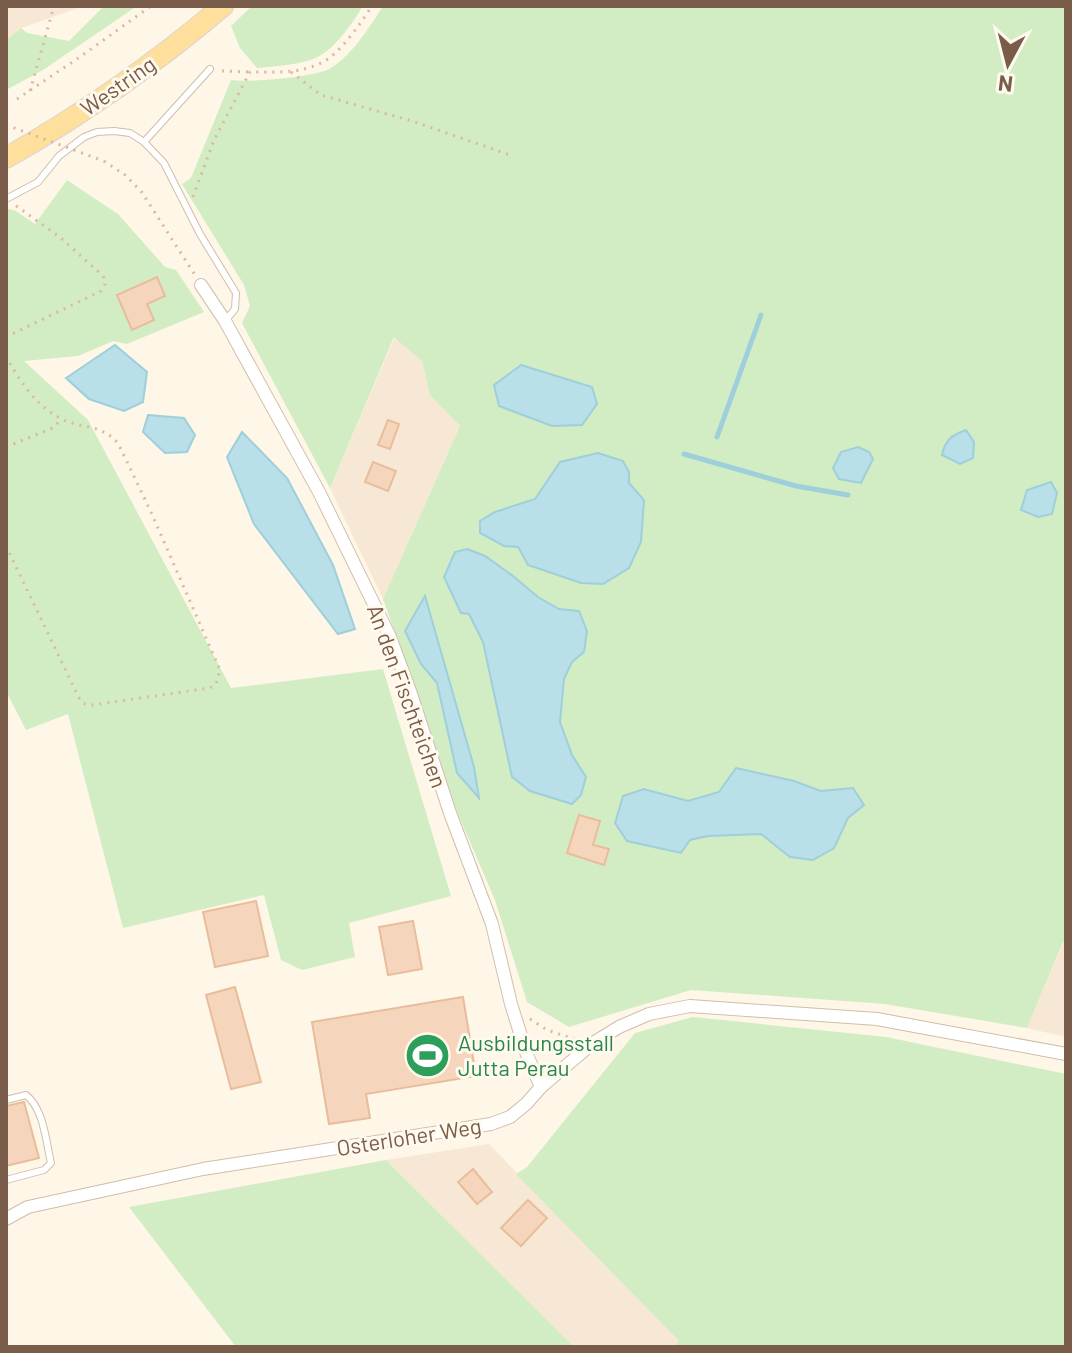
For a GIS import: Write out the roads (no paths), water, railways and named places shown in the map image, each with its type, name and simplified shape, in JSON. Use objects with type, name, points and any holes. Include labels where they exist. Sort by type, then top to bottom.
[{"type":"main road","name":"Westring","points":[[6,158],[86,110],[223,6]]},
{"type":"street","name":"An den Fischteichen","points":[[201,285],[225,321],[319,492],[390,637],[450,813],[492,924],[511,1004],[541,1087]]},
{"type":"street","name":"Osterloher Weg","points":[[6,1219],[28,1207],[203,1169],[491,1124],[510,1117],[593,1043],[619,1027],[649,1014],[690,1006],[877,1019],[1066,1054]]},
{"type":"lane","points":[[144,142],[210,69]]},
{"type":"lane","points":[[6,201],[38,182],[59,156],[84,137],[97,132],[130,133],[144,142],[164,163],[236,293],[235,309],[225,321]]},
{"type":"lane","points":[[6,1100],[26,1095],[34,1101],[51,1163],[44,1170],[6,1180]]},
{"type":"water","points":[[115,345],[147,372],[143,402],[124,411],[89,399],[66,378]]},
{"type":"water","points":[[521,365],[592,387],[597,404],[582,425],[552,426],[499,406],[494,385]]},
{"type":"water","points":[[148,415],[184,418],[195,435],[187,452],[165,453],[143,432]]},
{"type":"water","points":[[966,430],[974,442],[973,458],[960,464],[942,455],[950,439]]},
{"type":"water","points":[[242,432],[287,478],[333,565],[355,629],[338,634],[254,524],[227,457]]},
{"type":"water","points":[[858,447],[869,452],[873,459],[861,483],[839,479],[833,468],[841,452]]},
{"type":"water","points":[[598,453],[623,461],[629,472],[629,483],[644,500],[641,542],[629,568],[603,584],[581,583],[528,565],[518,547],[504,546],[480,533],[480,521],[495,512],[535,499],[560,462]]},
{"type":"water","points":[[1051,482],[1057,493],[1052,514],[1038,517],[1021,510],[1027,490]]},
{"type":"water","points":[[467,549],[485,556],[538,597],[559,609],[579,611],[587,631],[584,652],[572,662],[564,679],[560,722],[572,755],[586,777],[581,795],[572,804],[530,791],[512,777],[483,642],[469,614],[461,613],[444,577],[455,552]]},
{"type":"water","points":[[425,596],[474,767],[479,798],[457,773],[437,683],[421,664],[405,631]]},
{"type":"water","points":[[736,768],[794,781],[821,791],[853,788],[864,805],[848,818],[834,848],[813,860],[790,857],[761,834],[708,836],[690,840],[681,853],[627,841],[615,823],[623,796],[644,789],[688,801],[719,792]]},
{"type":"waterway","points":[[717,437],[761,315]]},
{"type":"waterway","points":[[684,454],[796,486],[848,495]]},
{"type":"place","name":"Ausbildungsstall Jutta Perau","points":[[427,1056]]}]
